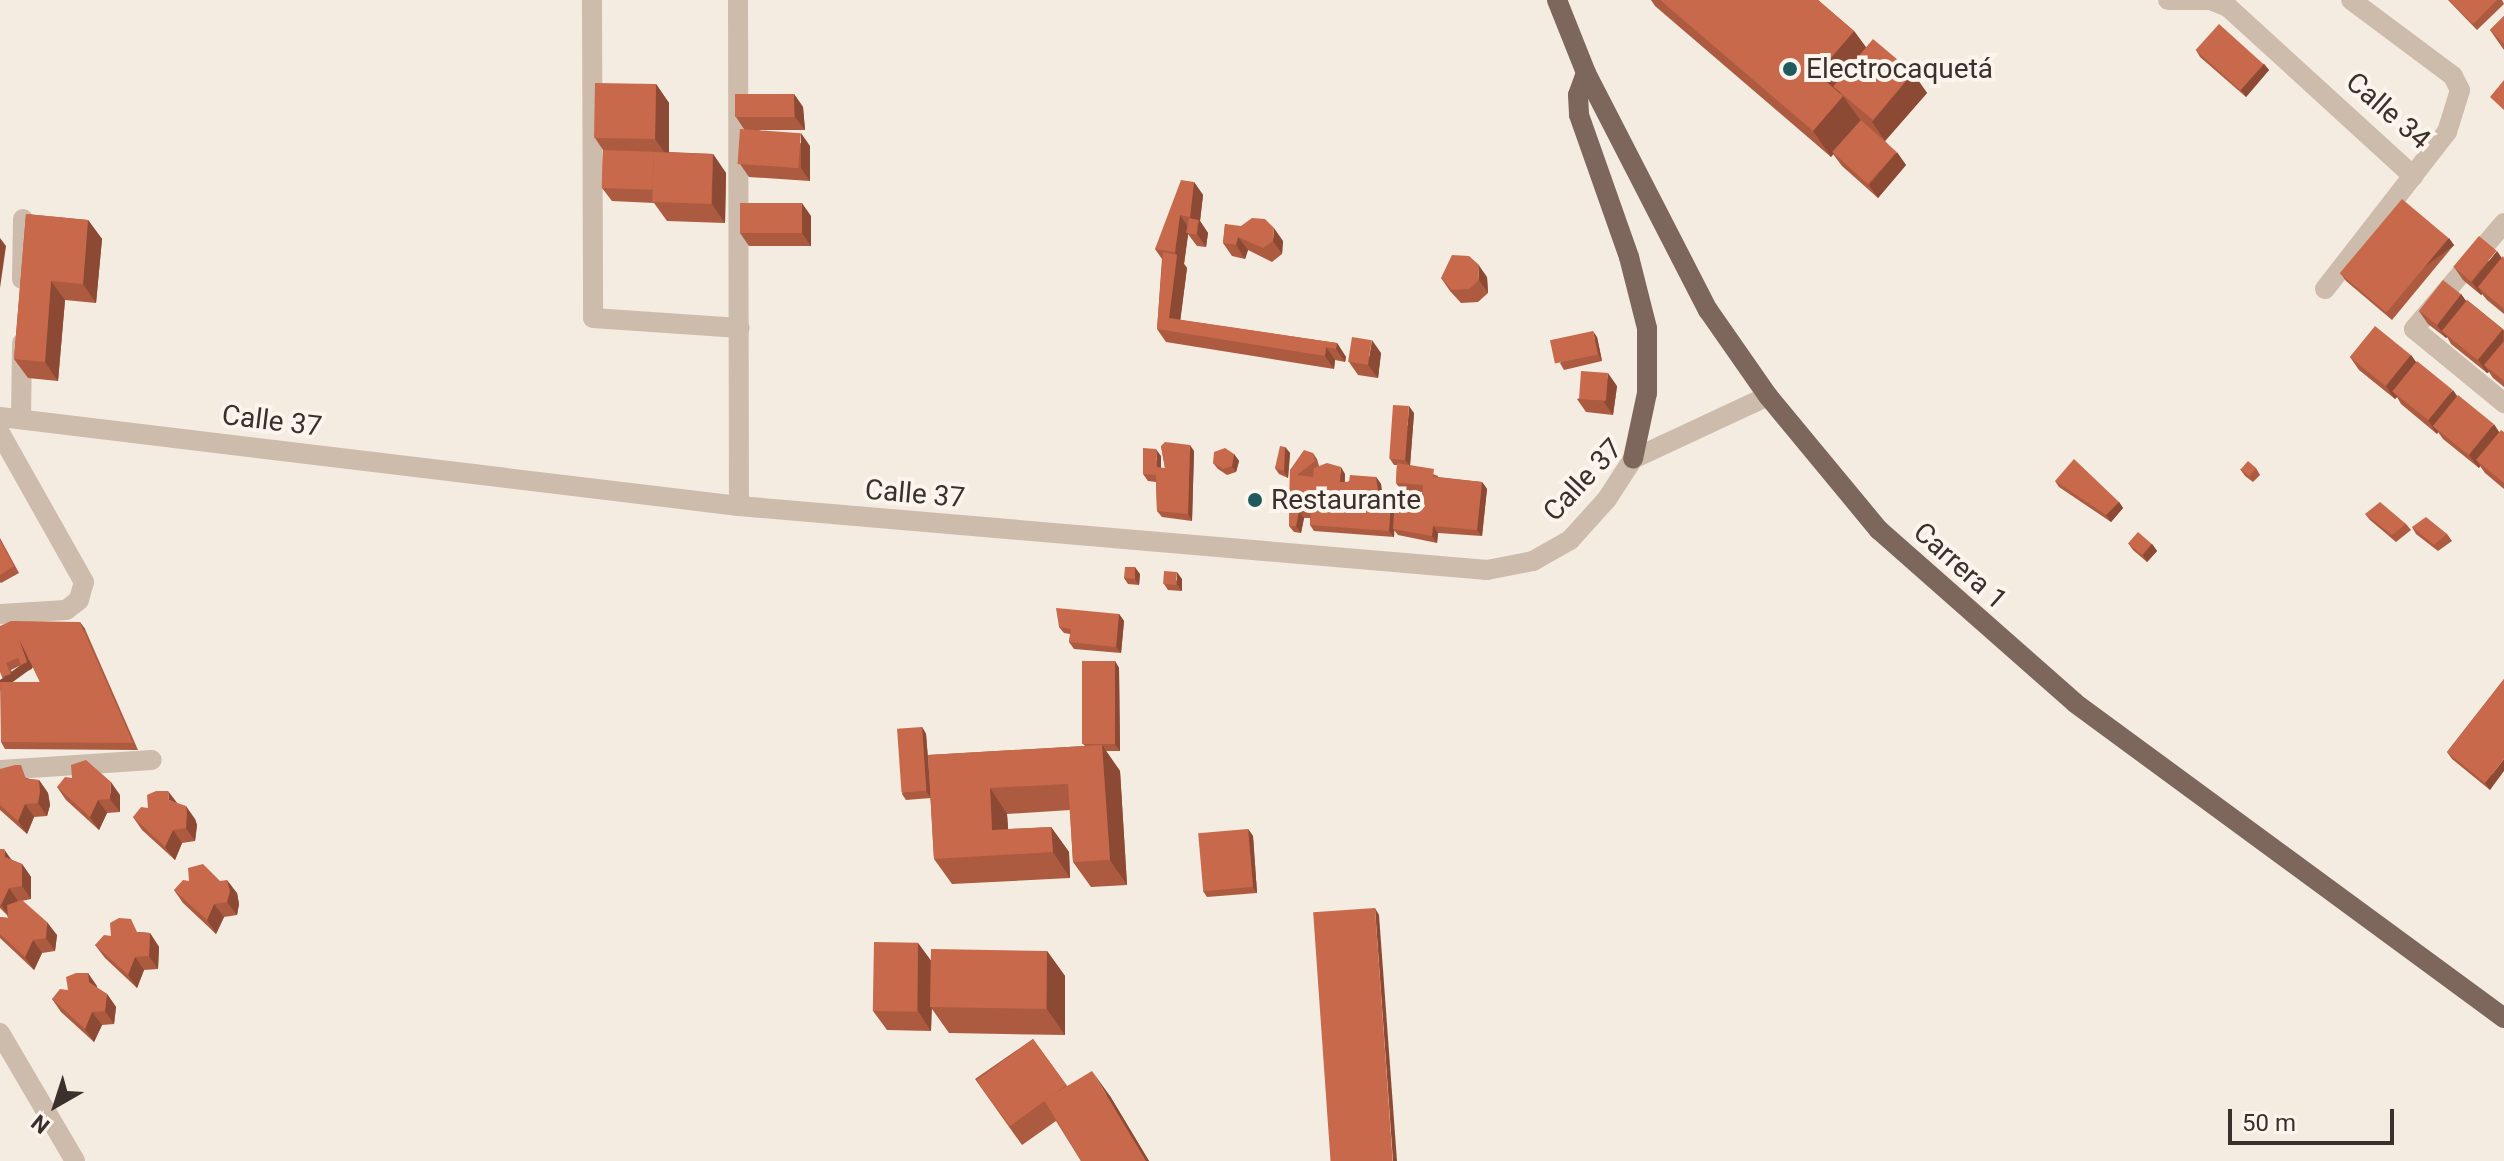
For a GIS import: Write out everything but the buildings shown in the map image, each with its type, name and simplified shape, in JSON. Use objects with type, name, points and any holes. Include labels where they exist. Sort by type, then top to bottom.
[{"type":"main road","name":"Carrera 1","points":[[1557,0],[1586,73],[1701,298],[1768,396],[1879,530],[1985,627],[2075,703],[2504,1018]]},
{"type":"main road","points":[[1586,73],[1578,95],[1579,115],[1629,257],[1647,328],[1647,393],[1633,459]]},
{"type":"street","points":[[592,0],[593,318],[740,328]]},
{"type":"street","points":[[738,0],[739,506]]},
{"type":"street","name":"Calle 34","points":[[2168,0],[2210,0],[2228,7],[2413,176],[2447,132],[2460,90],[2453,76],[2351,0]]},
{"type":"street","points":[[2325,289],[2413,176]]},
{"type":"street","points":[[22,296],[23,219]]},
{"type":"street","points":[[2502,228],[2414,329],[2504,403]]},
{"type":"street","points":[[21,419],[22,326]]},
{"type":"street","name":"Calle 37","points":[[0,417],[739,506],[1487,570],[1533,561],[1570,540],[1607,499],[1633,459],[1768,396]]},
{"type":"street","points":[[0,433],[84,582],[79,600],[66,610],[0,614]]},
{"type":"street","points":[[0,770],[152,760]]},
{"type":"street","points":[[0,1033],[75,1161]]},
{"type":"place","name":"Electrocaquetá","points":[[1790,69]]},
{"type":"place","name":"Restaurante","points":[[1255,500]]}]
